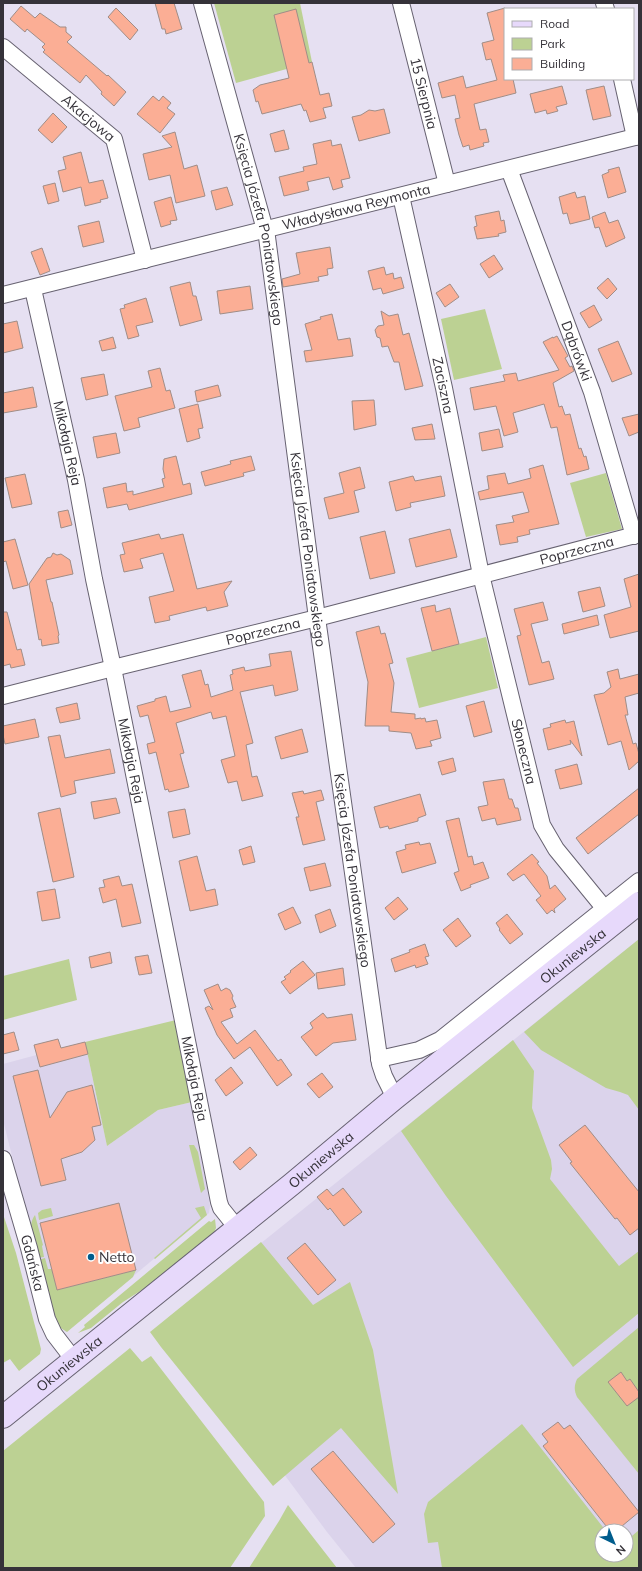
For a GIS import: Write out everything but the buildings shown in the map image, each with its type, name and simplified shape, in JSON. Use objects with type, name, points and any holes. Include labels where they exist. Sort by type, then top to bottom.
[{"type":"main road","name":"Okuniewska","points":[[3,1417],[68,1352],[237,1228],[395,1098],[639,903]]},
{"type":"street","name":"Księcia Józefa Poniatowskiego","points":[[202,3],[265,229],[317,618],[379,1059],[384,1076],[395,1098]]},
{"type":"street","name":"15 Sierpnia","points":[[401,3],[447,184]]},
{"type":"street","name":"Akacjowa","points":[[3,47],[114,138],[145,260]]},
{"type":"street","points":[[622,80],[637,137]]},
{"type":"street","name":"Władysława Reymonta","points":[[3,295],[33,289],[265,229],[637,137]]},
{"type":"street","name":"Dąbrówki","points":[[509,169],[592,392],[637,535]]},
{"type":"street","name":"Zaciszna","points":[[401,196],[444,388],[481,575]]},
{"type":"street","name":"Mikołaja Reja","points":[[33,289],[76,480],[94,579],[219,1202],[221,1208],[237,1228]]},
{"type":"street","name":"Poprzeczna","points":[[3,696],[317,618],[637,535]]},
{"type":"street","name":"Słoneczna","points":[[481,575],[542,825],[556,849],[605,909]]},
{"type":"street","name":"Okuniewska","points":[[379,1059],[419,1050],[440,1040],[639,881]]},
{"type":"street","name":"Gdańska","points":[[3,1159],[29,1248],[47,1319],[54,1334],[68,1352]]},
{"type":"shaded area","points":[[639,939],[639,1568],[356,1568],[327,1532],[168,1318]]},
{"type":"shaded area","points":[[85,1042],[107,1146],[158,1110],[192,1102],[210,1206],[209,1213],[66,1332],[52,1316],[3,1120],[3,1064]]},
{"type":"green space","points":[[214,3],[300,3],[312,62],[236,83]]},
{"type":"green space","points":[[485,309],[502,369],[454,380],[441,319]]},
{"type":"green space","points":[[606,473],[622,529],[586,537],[570,483]]},
{"type":"green space","points":[[486,637],[498,688],[419,708],[406,658]]},
{"type":"green space","points":[[639,939],[639,1110],[628,1095],[606,1088],[541,1050],[524,1032]]},
{"type":"green space","points":[[69,959],[77,1000],[3,1020],[3,976]]},
{"type":"green space","points":[[176,1020],[192,1102],[158,1110],[107,1146],[85,1042]]},
{"type":"green space","points":[[513,1040],[534,1071],[532,1108],[551,1160],[552,1169],[550,1179],[619,1266],[639,1251],[639,1313],[573,1367],[446,1196],[401,1131]]},
{"type":"green space","points":[[189,1145],[194,1145],[198,1152],[205,1189],[201,1193]]},
{"type":"green space","points":[[204,1206],[207,1215],[155,1259],[154,1258],[201,1218],[195,1208]]},
{"type":"green space","points":[[51,1208],[53,1216],[39,1220],[38,1213],[42,1210]]},
{"type":"green space","points":[[3,1214],[16,1253],[41,1349],[40,1354],[19,1371],[10,1359],[3,1363]]},
{"type":"green space","points":[[35,1215],[43,1245],[44,1257],[37,1258],[31,1230],[32,1220]]},
{"type":"green space","points":[[215,1219],[216,1228],[212,1237],[167,1274],[123,1302],[91,1328],[78,1333],[85,1327],[84,1325],[209,1221],[211,1222]]},
{"type":"green space","points":[[261,1242],[313,1305],[350,1282],[373,1350],[398,1494],[341,1428],[273,1486],[150,1332]]},
{"type":"green space","points":[[45,1258],[48,1269],[52,1269],[57,1290],[136,1270],[133,1277],[67,1332],[59,1327],[55,1322],[38,1260]]},
{"type":"green space","points":[[639,1327],[639,1474],[577,1397],[575,1392],[575,1384],[577,1379]]},
{"type":"green space","points":[[130,1348],[142,1362],[151,1356],[264,1502],[265,1516],[230,1568],[3,1568],[3,1451]]},
{"type":"green space","points":[[522,1424],[600,1523],[594,1523],[594,1563],[634,1563],[634,1534],[639,1530],[639,1568],[442,1568],[438,1542],[428,1543],[424,1514],[428,1502]]},
{"type":"green space","points":[[288,1505],[337,1568],[249,1568]]},
{"type":"place","name":"Netto","points":[[91,1257]]}]
